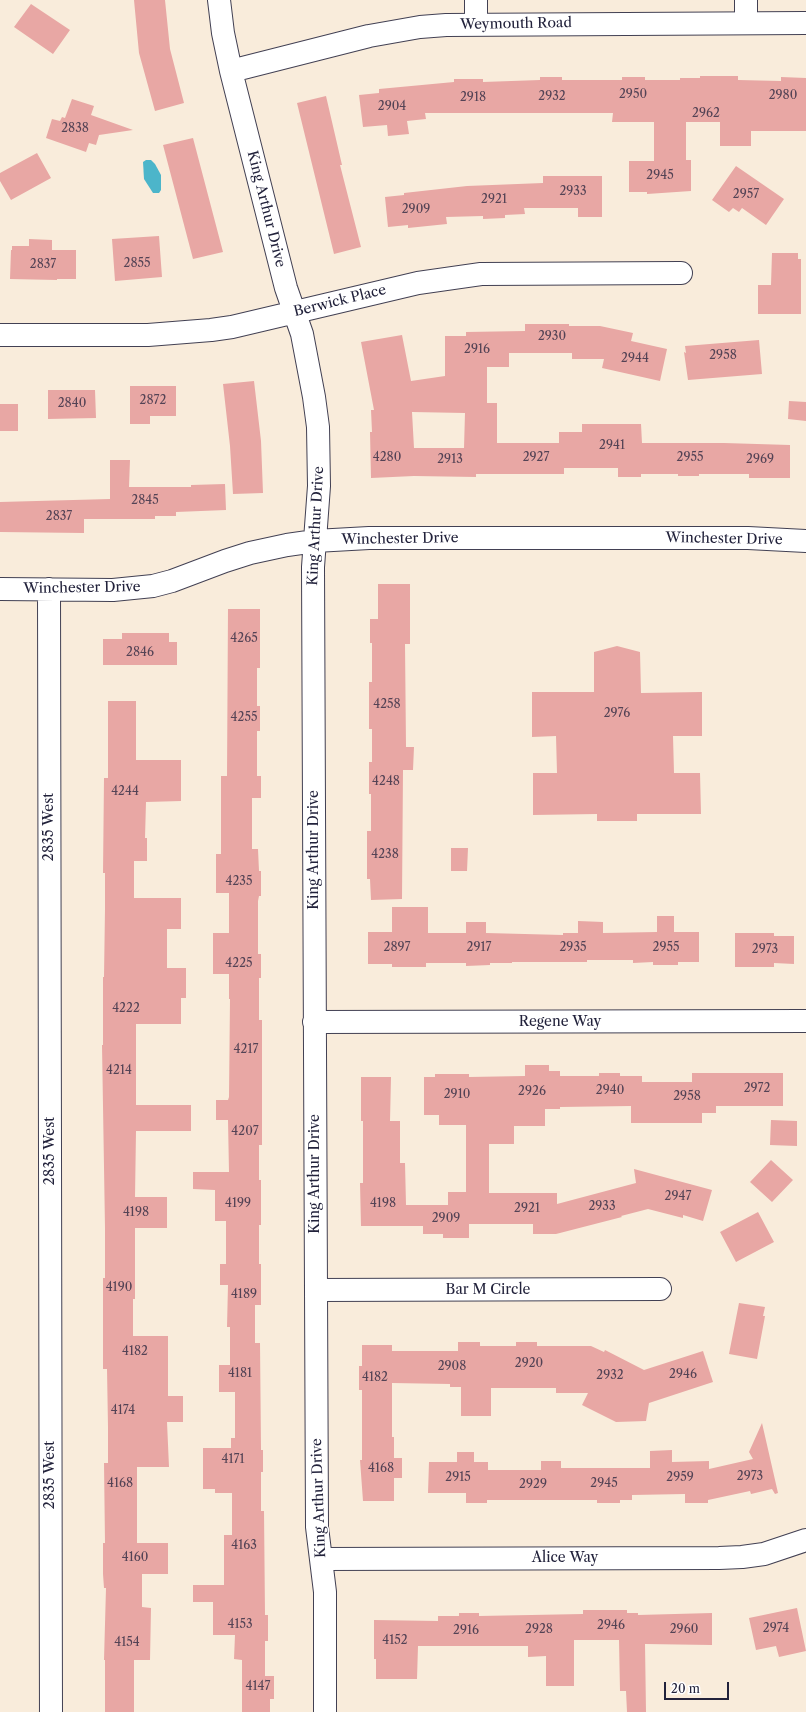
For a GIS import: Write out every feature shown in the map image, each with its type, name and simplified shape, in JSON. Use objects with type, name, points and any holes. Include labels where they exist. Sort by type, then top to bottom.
[{"type":"street","name":"King Arthur Drive","points":[[219,0],[223,33],[231,71],[286,288],[302,334],[318,427],[320,486],[313,567],[314,1022],[317,1527],[325,1592],[325,1712]]},
{"type":"street","points":[[476,0],[476,24]]},
{"type":"street","points":[[746,0],[746,23]]},
{"type":"street","name":"Weymouth Road","points":[[231,71],[369,36],[420,27],[476,24],[806,23]]},
{"type":"street","name":"Berwick Place","points":[[0,335],[171,334],[232,327],[418,283],[481,274],[681,273]]},
{"type":"street","name":"Winchester Drive","points":[[0,589],[113,590],[153,586],[172,581],[250,553],[315,541],[369,538],[748,538],[806,541]]},
{"type":"street","name":"2835 West","points":[[49,589],[51,1712]]},
{"type":"street","name":"Regene Way","points":[[314,1022],[806,1021]]},
{"type":"street","name":"Bar M Circle","points":[[316,1290],[660,1290]]},
{"type":"street","name":"Alice Way","points":[[321,1559],[719,1558],[764,1554],[806,1540]]},
{"type":"water","points":[[146,160],[151,160],[155,164],[161,175],[161,190],[159,193],[153,193],[144,179],[143,162]]},
{"type":"building","points":[[134,0],[165,0],[170,49],[184,103],[155,111],[139,53]]},
{"type":"building","points":[[31,4],[70,30],[53,54],[14,27]]},
{"type":"building","points":[[700,76],[738,76],[738,80],[781,81],[781,77],[806,78],[806,131],[751,131],[751,146],[720,146],[720,122],[686,122],[686,160],[691,160],[691,191],[647,194],[647,192],[629,192],[629,161],[654,161],[654,122],[612,122],[613,113],[425,113],[426,119],[407,121],[409,134],[388,136],[387,125],[363,127],[359,95],[379,93],[379,89],[454,82],[454,79],[483,79],[483,82],[540,80],[540,77],[562,77],[562,80],[622,80],[622,77],[645,77],[645,80],[680,80],[680,78],[700,78]]},
{"type":"building","points":[[326,96],[342,165],[340,165],[361,247],[334,254],[297,103]]},
{"type":"building","points":[[72,99],[94,106],[91,115],[133,130],[99,135],[96,145],[89,143],[86,152],[46,138],[52,119],[60,121],[62,117],[65,118]]},
{"type":"building","points":[[193,138],[223,252],[193,259],[163,145]]},
{"type":"building","points":[[37,153],[51,178],[11,200],[0,181],[0,173]]},
{"type":"building","points":[[736,166],[784,199],[766,225],[742,208],[739,212],[733,208],[729,212],[712,200]]},
{"type":"building","points":[[543,176],[602,176],[602,217],[578,217],[578,208],[524,208],[525,214],[505,215],[505,218],[483,219],[483,216],[446,217],[447,224],[408,228],[408,225],[388,227],[385,197],[404,195],[404,193],[467,186],[543,183]]},
{"type":"building","points":[[159,236],[162,277],[115,281],[112,239]]},
{"type":"building","points":[[29,239],[52,240],[52,250],[76,250],[76,279],[10,279],[12,246],[29,246]]},
{"type":"building","points":[[772,253],[798,253],[798,259],[801,259],[801,314],[758,314],[758,285],[771,285]]},
{"type":"building","points":[[525,324],[600,326],[633,333],[631,341],[667,349],[660,381],[602,368],[604,359],[572,359],[572,353],[509,353],[509,367],[487,367],[487,403],[497,403],[497,443],[559,443],[559,432],[582,432],[582,424],[641,424],[642,443],[790,445],[790,478],[749,478],[749,474],[699,474],[699,476],[678,476],[678,474],[641,474],[641,477],[618,477],[618,468],[564,468],[564,474],[476,474],[476,477],[414,476],[371,478],[370,432],[372,432],[371,410],[374,410],[361,342],[402,335],[411,381],[445,376],[445,336],[466,336],[466,332],[525,331]],"holes":[[[412,412],[465,413],[464,448],[414,448]]]},
{"type":"building","points":[[759,340],[762,374],[688,380],[684,352],[686,353],[685,346]]},
{"type":"building","points":[[254,381],[261,441],[263,493],[233,494],[230,446],[223,384]]},
{"type":"building","points":[[130,386],[176,386],[176,416],[150,416],[150,424],[130,424]]},
{"type":"building","points":[[48,390],[95,390],[96,418],[48,419]]},
{"type":"building","points":[[789,401],[806,402],[806,421],[788,419]]},
{"type":"building","points":[[0,404],[18,404],[18,431],[0,431]]},
{"type":"building","points":[[110,460],[130,460],[129,487],[191,487],[191,485],[225,484],[226,510],[176,512],[176,516],[155,516],[155,519],[84,519],[84,533],[0,532],[0,502],[110,499]]},
{"type":"building","points":[[378,584],[410,584],[410,644],[405,644],[406,747],[414,747],[413,770],[403,770],[402,899],[371,900],[370,879],[367,879],[367,831],[371,831],[369,762],[372,762],[372,729],[369,729],[369,682],[372,682],[372,643],[370,643],[370,619],[378,619]]},
{"type":"building","points":[[228,609],[260,609],[260,668],[257,668],[257,706],[260,706],[260,731],[257,731],[257,776],[261,776],[261,798],[252,798],[252,849],[258,849],[259,871],[261,871],[261,896],[259,896],[258,901],[258,954],[261,954],[261,978],[259,978],[259,1020],[262,1020],[262,1145],[259,1145],[259,1180],[261,1180],[259,1264],[261,1264],[261,1305],[255,1305],[255,1343],[260,1343],[261,1450],[263,1450],[263,1472],[261,1472],[261,1511],[264,1511],[265,1615],[268,1615],[268,1641],[265,1641],[265,1676],[274,1676],[274,1699],[270,1699],[270,1712],[242,1712],[242,1660],[234,1659],[235,1635],[213,1635],[213,1602],[193,1602],[193,1585],[224,1585],[224,1535],[232,1535],[232,1493],[215,1493],[215,1489],[203,1489],[203,1448],[231,1448],[231,1438],[235,1438],[235,1392],[219,1392],[219,1365],[230,1365],[230,1327],[227,1327],[228,1285],[220,1285],[220,1264],[226,1264],[226,1221],[215,1221],[215,1190],[193,1189],[193,1172],[229,1172],[228,1120],[216,1120],[216,1100],[228,1100],[229,1097],[229,974],[213,974],[213,933],[229,933],[229,893],[216,893],[216,854],[221,854],[221,776],[227,776]]},
{"type":"building","points":[[122,633],[169,633],[169,642],[177,642],[177,665],[103,665],[103,639],[122,639]]},
{"type":"building","points":[[617,646],[640,652],[641,693],[702,692],[702,736],[673,736],[674,773],[700,773],[701,814],[637,814],[637,821],[597,821],[597,814],[533,815],[533,773],[557,773],[556,736],[532,737],[532,692],[594,692],[594,652]]},
{"type":"building","points":[[108,701],[136,701],[136,760],[181,760],[181,801],[146,802],[145,838],[147,838],[147,861],[134,861],[134,898],[181,898],[181,929],[167,929],[167,968],[186,968],[186,998],[181,998],[181,1024],[136,1024],[136,1105],[191,1105],[191,1131],[136,1131],[135,1197],[167,1197],[167,1228],[135,1228],[135,1299],[133,1299],[133,1336],[168,1336],[168,1396],[183,1396],[183,1422],[167,1422],[169,1467],[137,1467],[137,1543],[168,1543],[168,1574],[142,1574],[142,1607],[151,1608],[150,1660],[134,1660],[134,1712],[105,1712],[104,1660],[106,1588],[104,1588],[103,1574],[103,1543],[105,1543],[104,1463],[108,1463],[108,1427],[107,1369],[103,1369],[103,1278],[105,1278],[105,1228],[102,1045],[105,909],[105,873],[103,873],[104,778],[108,778]]},
{"type":"building","points":[[451,848],[468,848],[467,871],[451,871]]},
{"type":"building","points":[[392,907],[428,907],[428,933],[466,933],[466,922],[486,922],[486,933],[563,935],[563,933],[578,933],[578,921],[603,922],[603,933],[657,932],[657,916],[674,916],[674,932],[699,932],[699,962],[678,962],[678,965],[653,965],[653,962],[633,963],[633,960],[587,960],[587,962],[512,962],[466,966],[466,963],[426,963],[426,967],[392,967],[392,964],[368,964],[368,932],[392,932]]},
{"type":"building","points":[[735,933],[774,933],[774,936],[794,936],[794,964],[774,963],[774,967],[735,967]]},
{"type":"building","points":[[525,1065],[549,1065],[549,1071],[560,1071],[560,1076],[599,1076],[599,1073],[620,1073],[620,1076],[642,1076],[642,1082],[692,1082],[692,1073],[783,1073],[783,1106],[716,1106],[716,1113],[702,1113],[702,1123],[631,1123],[631,1106],[560,1107],[560,1109],[545,1109],[545,1126],[514,1126],[514,1144],[489,1144],[489,1193],[557,1193],[557,1204],[636,1183],[634,1169],[712,1190],[703,1221],[683,1215],[683,1218],[648,1209],[556,1234],[533,1234],[533,1224],[469,1224],[469,1238],[443,1238],[443,1234],[423,1234],[423,1226],[361,1226],[360,1183],[363,1183],[363,1121],[361,1121],[361,1077],[391,1077],[390,1121],[400,1121],[400,1163],[405,1163],[406,1205],[448,1205],[448,1192],[466,1192],[466,1125],[439,1125],[439,1115],[424,1115],[424,1077],[435,1077],[435,1074],[469,1074],[469,1077],[525,1076]]},
{"type":"building","points":[[771,1120],[797,1121],[797,1146],[770,1145]]},
{"type":"building","points":[[771,1160],[793,1180],[772,1202],[750,1182]]},
{"type":"building","points":[[758,1212],[774,1242],[736,1262],[720,1232]]},
{"type":"building","points":[[739,1303],[765,1307],[763,1316],[765,1316],[757,1359],[729,1354]]},
{"type":"building","points":[[458,1342],[480,1342],[480,1346],[516,1346],[516,1342],[537,1342],[537,1346],[591,1346],[604,1352],[605,1350],[644,1370],[703,1351],[713,1382],[649,1403],[646,1421],[616,1422],[582,1405],[588,1393],[556,1393],[556,1388],[491,1388],[491,1416],[461,1416],[461,1387],[450,1387],[450,1384],[392,1383],[392,1437],[394,1437],[394,1458],[402,1458],[402,1478],[394,1478],[394,1501],[363,1501],[360,1460],[362,1460],[362,1390],[359,1390],[359,1366],[362,1366],[362,1345],[392,1345],[392,1351],[458,1351]]},
{"type":"building","points":[[762,1423],[778,1493],[775,1494],[772,1489],[751,1494],[750,1491],[708,1500],[708,1503],[685,1503],[685,1494],[632,1495],[632,1500],[620,1500],[620,1503],[597,1503],[597,1500],[487,1500],[487,1503],[466,1503],[466,1493],[428,1493],[429,1462],[457,1462],[457,1452],[474,1452],[474,1462],[488,1462],[488,1470],[541,1470],[541,1461],[561,1461],[561,1468],[650,1468],[650,1451],[672,1450],[672,1462],[709,1461],[709,1469],[753,1459],[749,1452]]},
{"type":"building","points":[[797,1608],[806,1651],[779,1657],[776,1646],[756,1650],[749,1618]]},
{"type":"building","points":[[583,1610],[627,1610],[627,1613],[638,1613],[638,1615],[712,1613],[712,1645],[645,1644],[646,1712],[627,1712],[626,1691],[620,1691],[619,1640],[574,1640],[574,1686],[546,1686],[546,1656],[528,1657],[528,1646],[418,1646],[417,1679],[376,1679],[376,1659],[374,1659],[374,1620],[438,1621],[438,1616],[459,1616],[459,1613],[479,1613],[479,1616],[583,1614]]}]
